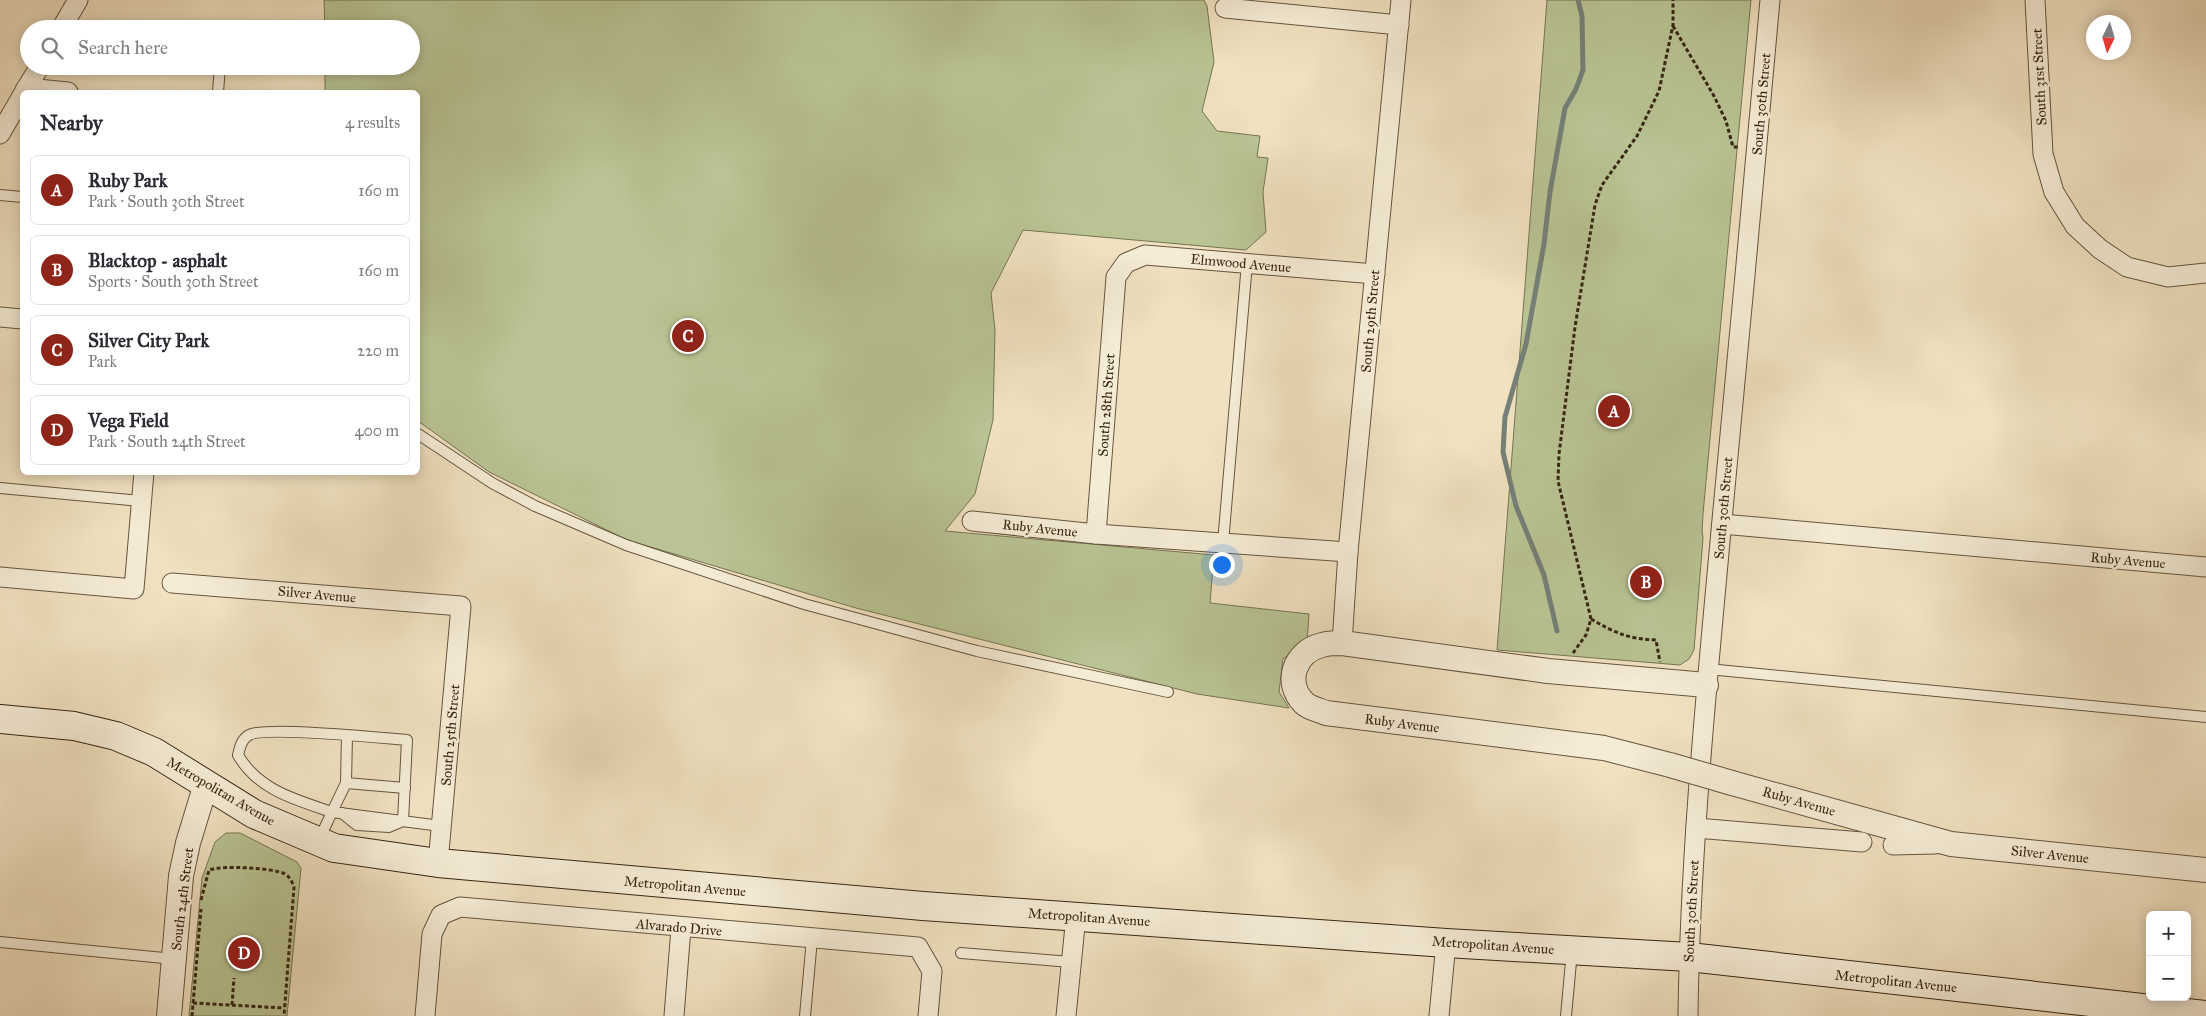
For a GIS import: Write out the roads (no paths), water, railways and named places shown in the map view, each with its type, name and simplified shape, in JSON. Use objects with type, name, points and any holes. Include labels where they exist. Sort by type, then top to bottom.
[{"type":"main road","name":"Metropolitan Avenue","points":[[0,719],[74,726],[116,736],[154,752],[254,814],[334,848],[438,863],[923,906],[1446,943],[1689,957],[2206,1015]]},
{"type":"street","points":[[66,20],[78,0]]},
{"type":"street","name":"South 29th Street","points":[[1342,643],[1348,552],[1401,0]]},
{"type":"street","name":"South 30th Street","points":[[1688,1016],[1689,957],[1696,828],[1707,677],[1770,0]]},
{"type":"street","name":"South 31st Street","points":[[2035,0],[2043,154],[2054,192],[2075,226],[2100,249],[2128,267],[2168,277],[2206,273]]},
{"type":"street","points":[[1225,8],[1399,25]]},
{"type":"street","points":[[26,90],[35,75]]},
{"type":"street","points":[[0,134],[20,100]]},
{"type":"street","name":"Elmwood Avenue","points":[[1116,277],[1126,263],[1145,255],[1375,274]]},
{"type":"street","name":"South 28th Street","points":[[1096,534],[1116,277]]},
{"type":"street","points":[[0,317],[20,318]]},
{"type":"street","points":[[0,577],[134,589],[144,475]]},
{"type":"street","name":"Ruby Avenue","points":[[972,521],[1096,534],[1348,552]]},
{"type":"street","name":"Ruby Avenue","points":[[1722,524],[2206,567]]},
{"type":"street","name":"Silver Avenue","points":[[172,583],[461,606]]},
{"type":"street","name":"South 25th Street","points":[[438,863],[461,606]]},
{"type":"street","name":"Ruby Avenue","points":[[1707,677],[1548,671],[1342,643],[1321,645],[1305,654],[1294,669],[1293,689],[1306,705],[1326,713],[1604,748],[1951,844]]},
{"type":"street","name":"South 24th Street","points":[[169,1016],[182,876],[188,843],[206,784]]},
{"type":"street","points":[[1696,828],[1862,842]]},
{"type":"street","name":"Silver Avenue","points":[[1893,844],[1951,844],[2206,870]]},
{"type":"street","name":"Alvarado Drive","points":[[425,1016],[432,934],[441,915],[460,907],[681,928],[918,947],[932,971],[928,1016]]},
{"type":"street","points":[[1066,1016],[1076,916]]},
{"type":"street","points":[[674,1016],[681,928]]},
{"type":"street","points":[[1439,1016],[1446,943]]},
{"type":"lane","points":[[218,90],[219,75]]},
{"type":"lane","points":[[0,195],[20,197]]},
{"type":"lane","points":[[1223,543],[1247,263]]},
{"type":"lane","points":[[420,435],[492,483],[535,506],[626,545],[804,604],[976,651],[1168,692]]},
{"type":"lane","points":[[0,488],[141,501]]},
{"type":"lane","points":[[1707,677],[2206,717]]},
{"type":"lane","points":[[403,821],[407,740],[257,732],[248,735],[241,742],[238,755],[242,762],[262,783],[288,798],[337,812],[403,821],[441,826]]},
{"type":"lane","points":[[319,842],[337,812],[346,783],[347,736]]},
{"type":"lane","points":[[346,783],[404,788]]},
{"type":"lane","points":[[805,1016],[812,939]]},
{"type":"lane","points":[[0,942],[175,959]]},
{"type":"lane","points":[[1566,1016],[1572,950]]},
{"type":"lane","points":[[961,954],[1071,962]]},
{"type":"waterway","points":[[1557,631],[1544,575],[1516,506],[1503,452],[1505,417],[1526,344],[1565,108],[1576,89],[1583,70],[1582,16],[1578,0]]},
{"type":"place","name":"Silver City Park","points":[[688,336]]},
{"type":"place","name":"Ruby Park","points":[[1614,411]]},
{"type":"place","name":"Blacktop - asphalt","points":[[1646,582]]},
{"type":"place","name":"Vega Field","points":[[244,953]]}]
